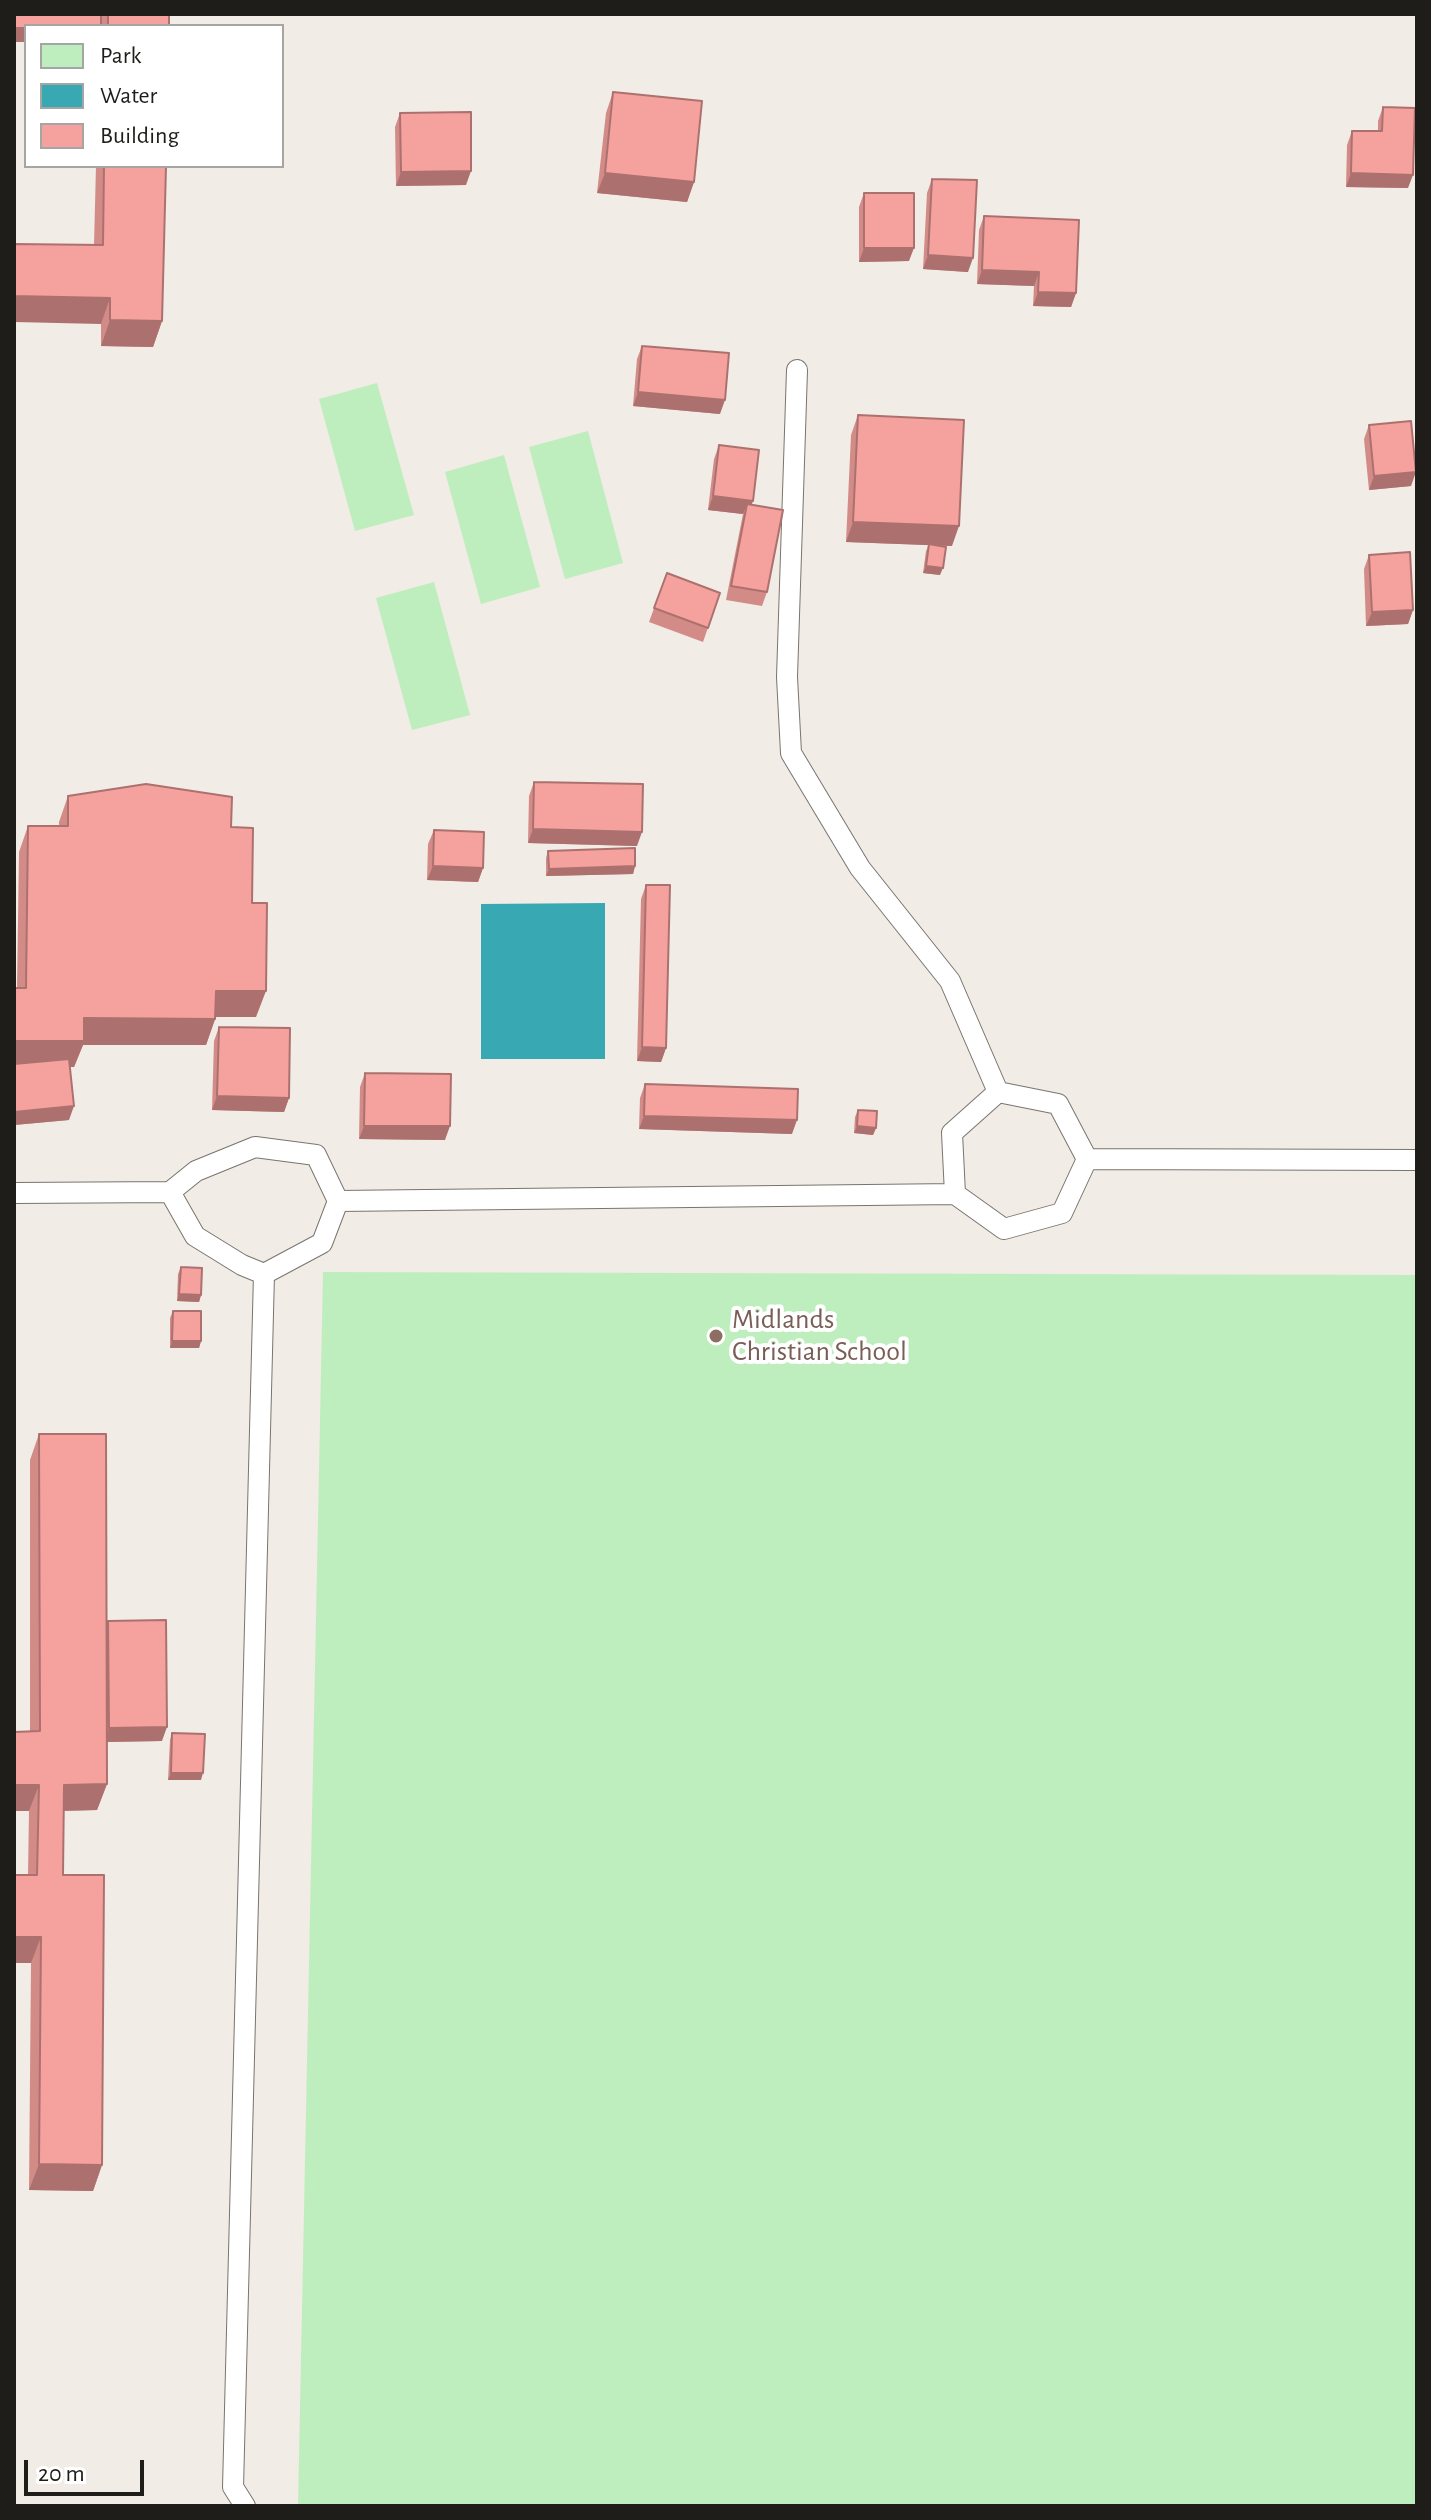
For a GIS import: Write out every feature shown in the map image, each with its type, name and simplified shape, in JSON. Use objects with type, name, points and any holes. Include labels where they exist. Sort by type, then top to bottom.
[{"type":"lane","points":[[797,370],[787,677],[791,753],[860,868],[950,981],[998,1092]]},
{"type":"lane","points":[[998,1092],[1058,1104],[1087,1159]]},
{"type":"lane","points":[[955,1194],[952,1133],[998,1092]]},
{"type":"lane","points":[[14,1193],[170,1192],[196,1171],[255,1147],[316,1155],[338,1201],[322,1243],[264,1274]]},
{"type":"lane","points":[[1087,1159],[1417,1160]]},
{"type":"lane","points":[[338,1201],[955,1194],[1004,1229],[1062,1213],[1087,1159]]},
{"type":"lane","points":[[170,1192],[195,1236],[242,1265],[264,1274]]},
{"type":"lane","points":[[245,2506],[233,2487],[264,1274]]},
{"type":"green space","points":[[377,383],[414,515],[355,531],[319,399]]},
{"type":"green space","points":[[588,431],[623,563],[565,579],[529,447]]},
{"type":"green space","points":[[504,455],[540,587],[481,604],[445,472]]},
{"type":"green space","points":[[434,582],[470,715],[412,730],[376,598]]},
{"type":"green space","points":[[323,1272],[1417,1275],[1417,2506],[298,2506]]},
{"type":"water","points":[[605,903],[605,1059],[481,1059],[481,904]]},
{"type":"building","points":[[14,14],[101,14],[101,24],[24,24],[24,28],[14,28]]},
{"type":"building","points":[[108,14],[169,14],[169,24],[108,24]]},
{"type":"building","points":[[613,92],[702,101],[694,182],[605,173]]},
{"type":"building","points":[[1383,107],[1415,108],[1413,175],[1351,173],[1352,131],[1382,131]]},
{"type":"building","points":[[471,112],[471,171],[401,172],[400,113]]},
{"type":"building","points":[[104,168],[166,168],[162,321],[110,320],[110,298],[14,296],[14,244],[103,245]]},
{"type":"building","points":[[932,179],[977,180],[973,258],[928,255]]},
{"type":"building","points":[[864,193],[914,193],[914,248],[864,248]]},
{"type":"building","points":[[984,216],[1079,220],[1076,293],[1038,292],[1039,272],[982,270]]},
{"type":"building","points":[[642,346],[729,353],[725,400],[638,392]]},
{"type":"building","points":[[858,415],[964,420],[959,526],[853,522]]},
{"type":"building","points":[[1411,421],[1416,472],[1374,476],[1369,425]]},
{"type":"building","points":[[719,445],[759,450],[753,501],[713,496]]},
{"type":"building","points":[[747,504],[783,510],[767,592],[731,586]]},
{"type":"building","points":[[929,544],[946,547],[943,568],[926,566]]},
{"type":"building","points":[[1410,552],[1413,610],[1372,612],[1369,555]]},
{"type":"building","points":[[667,573],[720,593],[708,628],[654,608]]},
{"type":"building","points":[[534,782],[643,784],[642,832],[533,829]]},
{"type":"building","points":[[146,784],[232,797],[231,827],[253,828],[252,903],[267,903],[266,991],[216,991],[215,1019],[84,1018],[84,1041],[14,1041],[14,988],[26,988],[28,826],[68,826],[68,796]]},
{"type":"building","points":[[434,830],[484,832],[483,868],[433,866]]},
{"type":"building","points":[[635,848],[635,866],[549,869],[548,851]]},
{"type":"building","points":[[646,885],[670,885],[666,1048],[642,1047]]},
{"type":"building","points":[[219,1027],[290,1028],[289,1098],[217,1096]]},
{"type":"building","points":[[69,1059],[74,1106],[14,1112],[14,1064]]},
{"type":"building","points":[[365,1073],[451,1074],[450,1126],[364,1126]]},
{"type":"building","points":[[645,1084],[798,1089],[797,1120],[644,1116]]},
{"type":"building","points":[[858,1110],[877,1111],[876,1128],[857,1126]]},
{"type":"building","points":[[181,1267],[202,1268],[201,1295],[179,1294]]},
{"type":"building","points":[[173,1311],[201,1311],[201,1341],[172,1341]]},
{"type":"building","points":[[39,1434],[106,1434],[107,1784],[64,1785],[63,1875],[104,1875],[102,2165],[39,2164],[41,1937],[14,1937],[14,1875],[37,1875],[39,1785],[14,1785],[14,1732],[40,1731]]},
{"type":"building","points":[[166,1620],[167,1727],[109,1728],[108,1621]]},
{"type":"building","points":[[172,1733],[205,1734],[203,1773],[171,1773]]},
{"type":"place","name":"Midlands Christian School","points":[[716,1336]]}]
